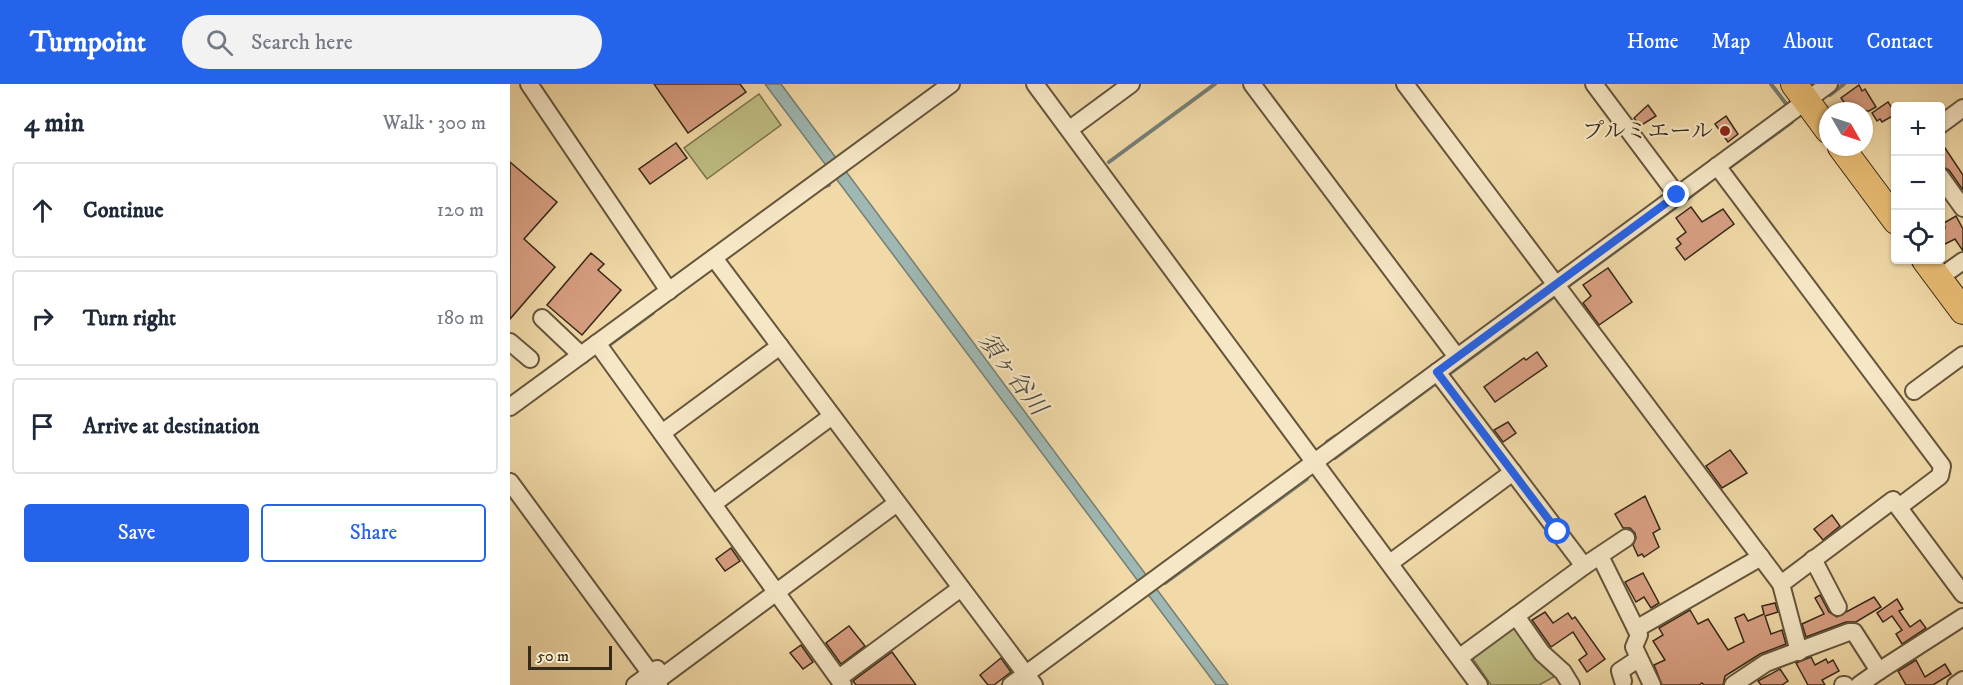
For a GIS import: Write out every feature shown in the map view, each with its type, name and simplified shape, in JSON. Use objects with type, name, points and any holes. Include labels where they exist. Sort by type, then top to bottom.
[{"type":"highway","points":[[1800,92],[1819,118]]},
{"type":"highway","points":[[1848,156],[1891,213]]},
{"type":"highway","points":[[1932,269],[1963,311]]},
{"type":"street","points":[[529,84],[669,291]]},
{"type":"street","points":[[510,407],[951,84]]},
{"type":"street","points":[[1035,84],[1479,685]]},
{"type":"street","points":[[1070,129],[1131,84]]},
{"type":"street","points":[[1252,84],[1457,357]]},
{"type":"street","points":[[1405,84],[1780,584],[1799,652]]},
{"type":"street","points":[[1594,84],[1677,195]]},
{"type":"street","points":[[1011,685],[1030,680],[1148,584],[1713,169],[1800,92],[1828,84]]},
{"type":"street","points":[[1945,122],[1963,108]]},
{"type":"street","points":[[1713,169],[1746,223]]},
{"type":"street","points":[[1713,169],[1942,466],[1940,476],[1902,504]]},
{"type":"street","points":[[1945,182],[1963,208]]},
{"type":"street","points":[[714,258],[1030,680]]},
{"type":"street","points":[[1932,269],[1963,261]]},
{"type":"street","points":[[542,318],[581,355]]},
{"type":"street","points":[[510,342],[530,359]]},
{"type":"street","points":[[597,343],[841,682],[961,588]]},
{"type":"street","points":[[662,433],[780,346]]},
{"type":"street","points":[[1914,391],[1963,355]]},
{"type":"street","points":[[1437,372],[1584,566]]},
{"type":"street","points":[[713,504],[832,416]]},
{"type":"street","points":[[1390,562],[1513,472]]},
{"type":"street","points":[[510,482],[654,681]]},
{"type":"street","points":[[1780,584],[1893,500],[1902,504],[1963,577]]},
{"type":"street","points":[[635,685],[654,681],[774,589],[897,503]]},
{"type":"street","points":[[1902,504],[1963,594]]},
{"type":"street","points":[[1460,657],[1626,538]]},
{"type":"street","points":[[1600,556],[1639,635],[1635,646],[1638,659],[1652,685]]},
{"type":"street","points":[[1636,628],[1761,557]]},
{"type":"street","points":[[1813,559],[1838,607]]},
{"type":"street","points":[[1516,616],[1542,652],[1563,672],[1571,685]]},
{"type":"street","points":[[1859,685],[1963,617]]},
{"type":"street","points":[[1743,682],[1766,663],[1854,632],[1879,671]]},
{"type":"street","points":[[1623,681],[1620,671],[1638,659]]},
{"type":"street","points":[[1956,685],[1963,680]]},
{"type":"shaded area","points":[[759,94],[781,125],[707,179],[684,148]]},
{"type":"shaded area","points":[[1515,623],[1561,673],[1539,685],[1491,685],[1471,656]]},
{"type":"water","points":[[765,84],[781,84],[1228,685],[1216,685]]},
{"type":"building","points":[[654,84],[740,84],[746,92],[688,133]]},
{"type":"building","points":[[1859,85],[1862,91],[1865,89],[1873,102],[1844,102],[1841,98]]},
{"type":"building","points":[[1888,102],[1891,106],[1891,117],[1882,122],[1880,119],[1877,121],[1873,112]]},
{"type":"building","points":[[1648,105],[1656,116],[1640,126],[1634,118]]},
{"type":"building","points":[[1726,116],[1738,134],[1728,142],[1715,124]]},
{"type":"building","points":[[676,143],[687,158],[650,184],[639,169]]},
{"type":"building","points":[[1945,148],[1963,175],[1963,190],[1949,170],[1945,168]]},
{"type":"building","points":[[510,162],[557,202],[524,239],[555,267],[510,319]]},
{"type":"building","points":[[1691,207],[1702,222],[1723,209],[1734,224],[1685,260],[1676,248],[1681,244],[1677,239],[1686,232],[1676,218]]},
{"type":"building","points":[[1956,216],[1963,229],[1963,251],[1955,239],[1945,244],[1945,222]]},
{"type":"building","points":[[591,253],[604,264],[598,270],[621,290],[582,335],[547,305]]},
{"type":"building","points":[[1608,268],[1632,302],[1599,325],[1583,303],[1591,296],[1583,285]]},
{"type":"building","points":[[1537,352],[1547,366],[1495,402],[1484,387],[1524,358],[1526,360]]},
{"type":"building","points":[[1508,422],[1516,433],[1503,442],[1494,430]]},
{"type":"building","points":[[1730,450],[1747,473],[1722,488],[1706,466]]},
{"type":"building","points":[[1645,496],[1660,529],[1653,533],[1659,547],[1644,557],[1642,554],[1638,556],[1633,545],[1636,538],[1635,533],[1630,528],[1623,528],[1615,514]]},
{"type":"building","points":[[1832,515],[1840,526],[1823,540],[1814,529]]},
{"type":"building","points":[[731,548],[740,561],[725,571],[716,559]]},
{"type":"building","points":[[1643,573],[1659,603],[1651,608],[1644,597],[1636,602],[1625,582]]},
{"type":"building","points":[[1820,595],[1829,612],[1837,617],[1874,597],[1881,607],[1856,622],[1846,622],[1806,637],[1802,624],[1824,614],[1815,598]]},
{"type":"building","points":[[1897,599],[1903,609],[1899,611],[1910,627],[1920,620],[1926,628],[1902,644],[1896,634],[1902,630],[1892,616],[1883,622],[1877,613]]},
{"type":"building","points":[[1775,603],[1778,612],[1765,616],[1771,634],[1782,630],[1786,644],[1760,654],[1725,676],[1723,685],[1704,685],[1702,683],[1699,685],[1662,685],[1654,665],[1665,660],[1653,641],[1663,635],[1659,628],[1690,610],[1698,624],[1708,619],[1728,650],[1744,642],[1735,618],[1744,614],[1748,621],[1764,614],[1762,606]]},
{"type":"building","points":[[1545,612],[1553,623],[1568,613],[1572,619],[1575,617],[1605,659],[1587,672],[1579,660],[1587,654],[1573,632],[1551,647],[1532,620]]},
{"type":"building","points":[[849,626],[865,646],[841,664],[826,643]]},
{"type":"building","points":[[801,645],[813,662],[803,669],[790,653]]},
{"type":"building","points":[[892,652],[916,685],[856,685],[853,681]]},
{"type":"building","points":[[1811,657],[1815,665],[1826,659],[1828,663],[1833,660],[1839,671],[1822,680],[1825,685],[1808,685],[1796,663]]},
{"type":"building","points":[[1001,658],[1011,672],[994,685],[988,685],[980,675]]},
{"type":"building","points":[[1916,660],[1925,677],[1945,664],[1951,674],[1933,685],[1906,685],[1898,671]]},
{"type":"building","points":[[1780,669],[1788,681],[1782,685],[1761,685],[1758,681]]},
{"type":"waterway","points":[[1109,162],[1215,84]]},
{"type":"waterway","points":[[1771,84],[1787,105]]},
{"type":"waterway","points":[[1830,95],[1844,84]]},
{"type":"waterway","points":[[1726,170],[1792,122]]},
{"type":"waterway","points":[[1686,200],[1708,183]]},
{"type":"waterway","points":[[821,188],[829,185]]},
{"type":"waterway","points":[[1567,287],[1680,204]]},
{"type":"waterway","points":[[1448,375],[1555,296]]},
{"type":"waterway","points":[[659,308],[668,301]]},
{"type":"waterway","points":[[608,346],[653,313]]},
{"type":"waterway","points":[[1335,458],[1439,381]]},
{"type":"waterway","points":[[1327,442],[1336,436]]},
{"type":"waterway","points":[[1165,583],[1307,479]]},
{"type":"place","name":"プルミエール","points":[[1725,131]]},
{"type":"route","points":[[1558,532],[1437,372],[1677,195]]},
{"type":"water label","name":"須ヶ谷川","points":[[1012,374]]}]
